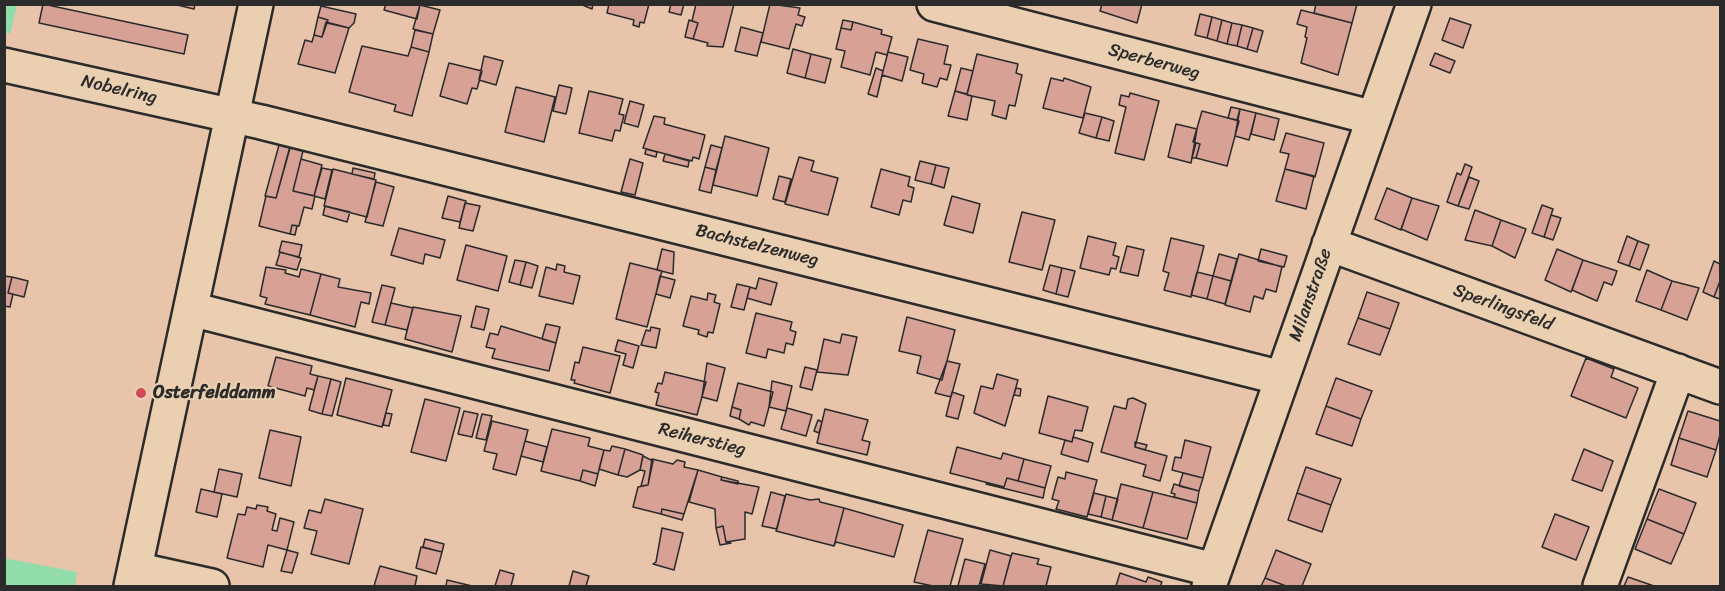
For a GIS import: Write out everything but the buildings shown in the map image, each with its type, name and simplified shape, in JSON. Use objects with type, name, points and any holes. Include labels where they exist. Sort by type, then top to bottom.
[{"type":"street","points":[[212,586],[133,578],[256,4]]},
{"type":"street","name":"Sperberweg","points":[[934,4],[1374,118]]},
{"type":"street","name":"Milanstraße","points":[[1211,578],[1414,4]]},
{"type":"street","name":"Nobelring","points":[[4,65],[232,116]]},
{"type":"street","name":"Bachstelzenweg","points":[[232,116],[1282,378]]},
{"type":"street","name":"Sperlingsfeld","points":[[1329,244],[1720,387]]},
{"type":"street","name":"Reiherstieg","points":[[191,309],[1211,578]]},
{"type":"street","points":[[1600,586],[1678,371]]},
{"type":"green space","points":[[4,5],[17,5],[10,34],[5,32]]},
{"type":"green space","points":[[4,558],[77,572],[75,586],[5,586]]},
{"type":"place","name":"Osterfelddamm","points":[[141,393]]}]
